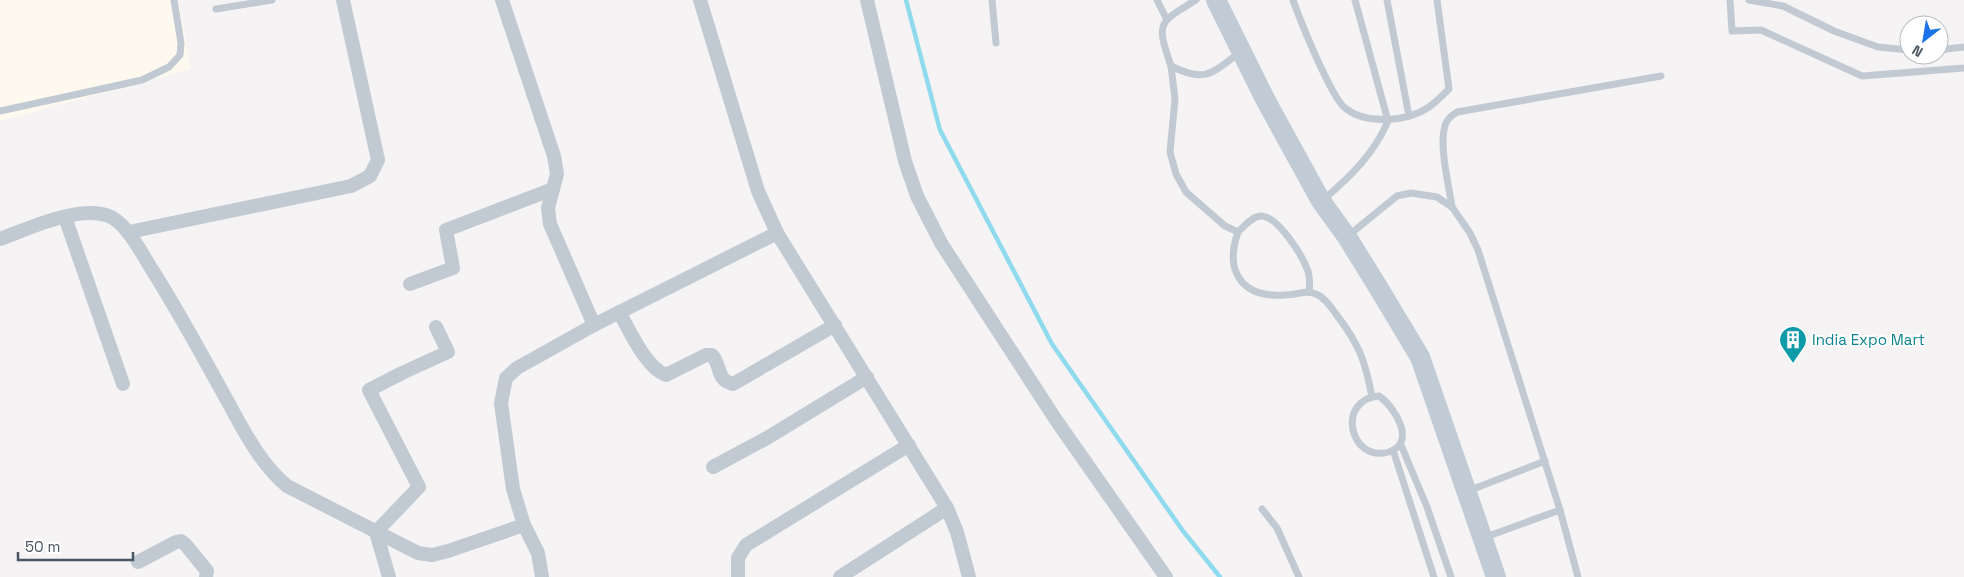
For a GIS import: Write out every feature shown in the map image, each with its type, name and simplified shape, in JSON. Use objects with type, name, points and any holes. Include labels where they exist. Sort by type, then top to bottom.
[{"type":"street","points":[[129,232],[351,186],[370,176],[378,160],[343,0]]},
{"type":"street","points":[[502,0],[554,156],[557,174],[548,208],[550,224],[594,325]]},
{"type":"street","points":[[700,0],[758,191],[777,233],[947,508],[957,532],[969,577]]},
{"type":"street","points":[[867,0],[905,161],[917,196],[941,243],[1056,420],[1166,577]]},
{"type":"street","points":[[1216,0],[1265,99],[1321,201],[1347,237],[1420,357],[1496,577]]},
{"type":"street","points":[[410,284],[453,268],[446,230],[553,189]]},
{"type":"street","points":[[0,239],[65,217],[89,212],[107,215],[129,232],[175,306],[252,444],[276,477],[287,486],[418,553],[448,552],[524,525]]},
{"type":"street","points":[[65,217],[123,384]]},
{"type":"street","points":[[542,577],[538,553],[524,525],[513,489],[501,403],[506,378],[516,368],[594,325],[777,233]]},
{"type":"street","points":[[619,312],[650,364],[658,372],[666,375],[706,355],[712,355],[718,362],[721,376],[726,382],[733,384],[835,326]]},
{"type":"street","points":[[376,532],[419,487],[369,390],[448,352],[436,327]]},
{"type":"street","points":[[713,467],[767,438],[867,377]]},
{"type":"street","points":[[738,577],[738,558],[746,545],[909,445]]},
{"type":"street","points":[[840,577],[947,508]]},
{"type":"street","points":[[376,532],[389,577]]},
{"type":"street","points":[[138,562],[181,541],[207,571],[206,577]]},
{"type":"lane","points":[[0,111],[142,80],[169,67],[180,55],[181,43],[174,0]]},
{"type":"lane","points":[[216,9],[272,0]]},
{"type":"lane","points":[[992,0],[996,43]]},
{"type":"lane","points":[[1157,0],[1166,18]]},
{"type":"lane","points":[[1196,0],[1166,18],[1162,28],[1162,40],[1171,66],[1175,99],[1170,152],[1176,174],[1186,192],[1225,226],[1238,232]]},
{"type":"lane","points":[[1293,0],[1332,91],[1344,108],[1360,116],[1388,121],[1409,116],[1428,108],[1449,89],[1437,0]]},
{"type":"lane","points":[[1321,201],[1360,166],[1374,148],[1388,121],[1355,0]]},
{"type":"lane","points":[[1387,0],[1409,116]]},
{"type":"lane","points":[[1730,0],[1732,31],[1760,30],[1862,76],[1964,68]]},
{"type":"lane","points":[[1749,0],[1783,6],[1834,31],[1878,47],[1899,49]]},
{"type":"lane","points":[[1949,49],[1964,47]]},
{"type":"lane","points":[[1171,66],[1190,75],[1202,76],[1219,68],[1241,52]]},
{"type":"lane","points":[[1452,207],[1443,144],[1444,128],[1449,117],[1457,112],[1661,76]]},
{"type":"lane","points":[[1347,237],[1397,196],[1411,192],[1437,197],[1452,207],[1470,233],[1478,250],[1545,461],[1578,577]]},
{"type":"lane","points":[[1309,291],[1308,271],[1290,240],[1277,224],[1268,218],[1260,216],[1253,219],[1238,232],[1234,244],[1233,260],[1235,272],[1242,284],[1255,292],[1266,295],[1284,295],[1309,291],[1329,303],[1358,346],[1366,369],[1372,397]]},
{"type":"lane","points":[[1401,445],[1384,453],[1375,453],[1359,444],[1354,436],[1352,418],[1361,403],[1372,397],[1380,396],[1393,409],[1401,426],[1403,438],[1401,445],[1427,507],[1451,577]]},
{"type":"lane","points":[[1393,450],[1434,577]]},
{"type":"lane","points":[[1467,492],[1545,461]]},
{"type":"lane","points":[[1262,508],[1277,528],[1299,577]]},
{"type":"lane","points":[[1483,538],[1560,510]]},
{"type":"shaded area","points":[[0,0],[178,0],[191,69],[0,121]]},
{"type":"waterway","points":[[906,0],[940,130],[1052,344],[1183,531],[1220,577]]},
{"type":"place","name":"India Expo Mart","points":[[1793,364]]}]
